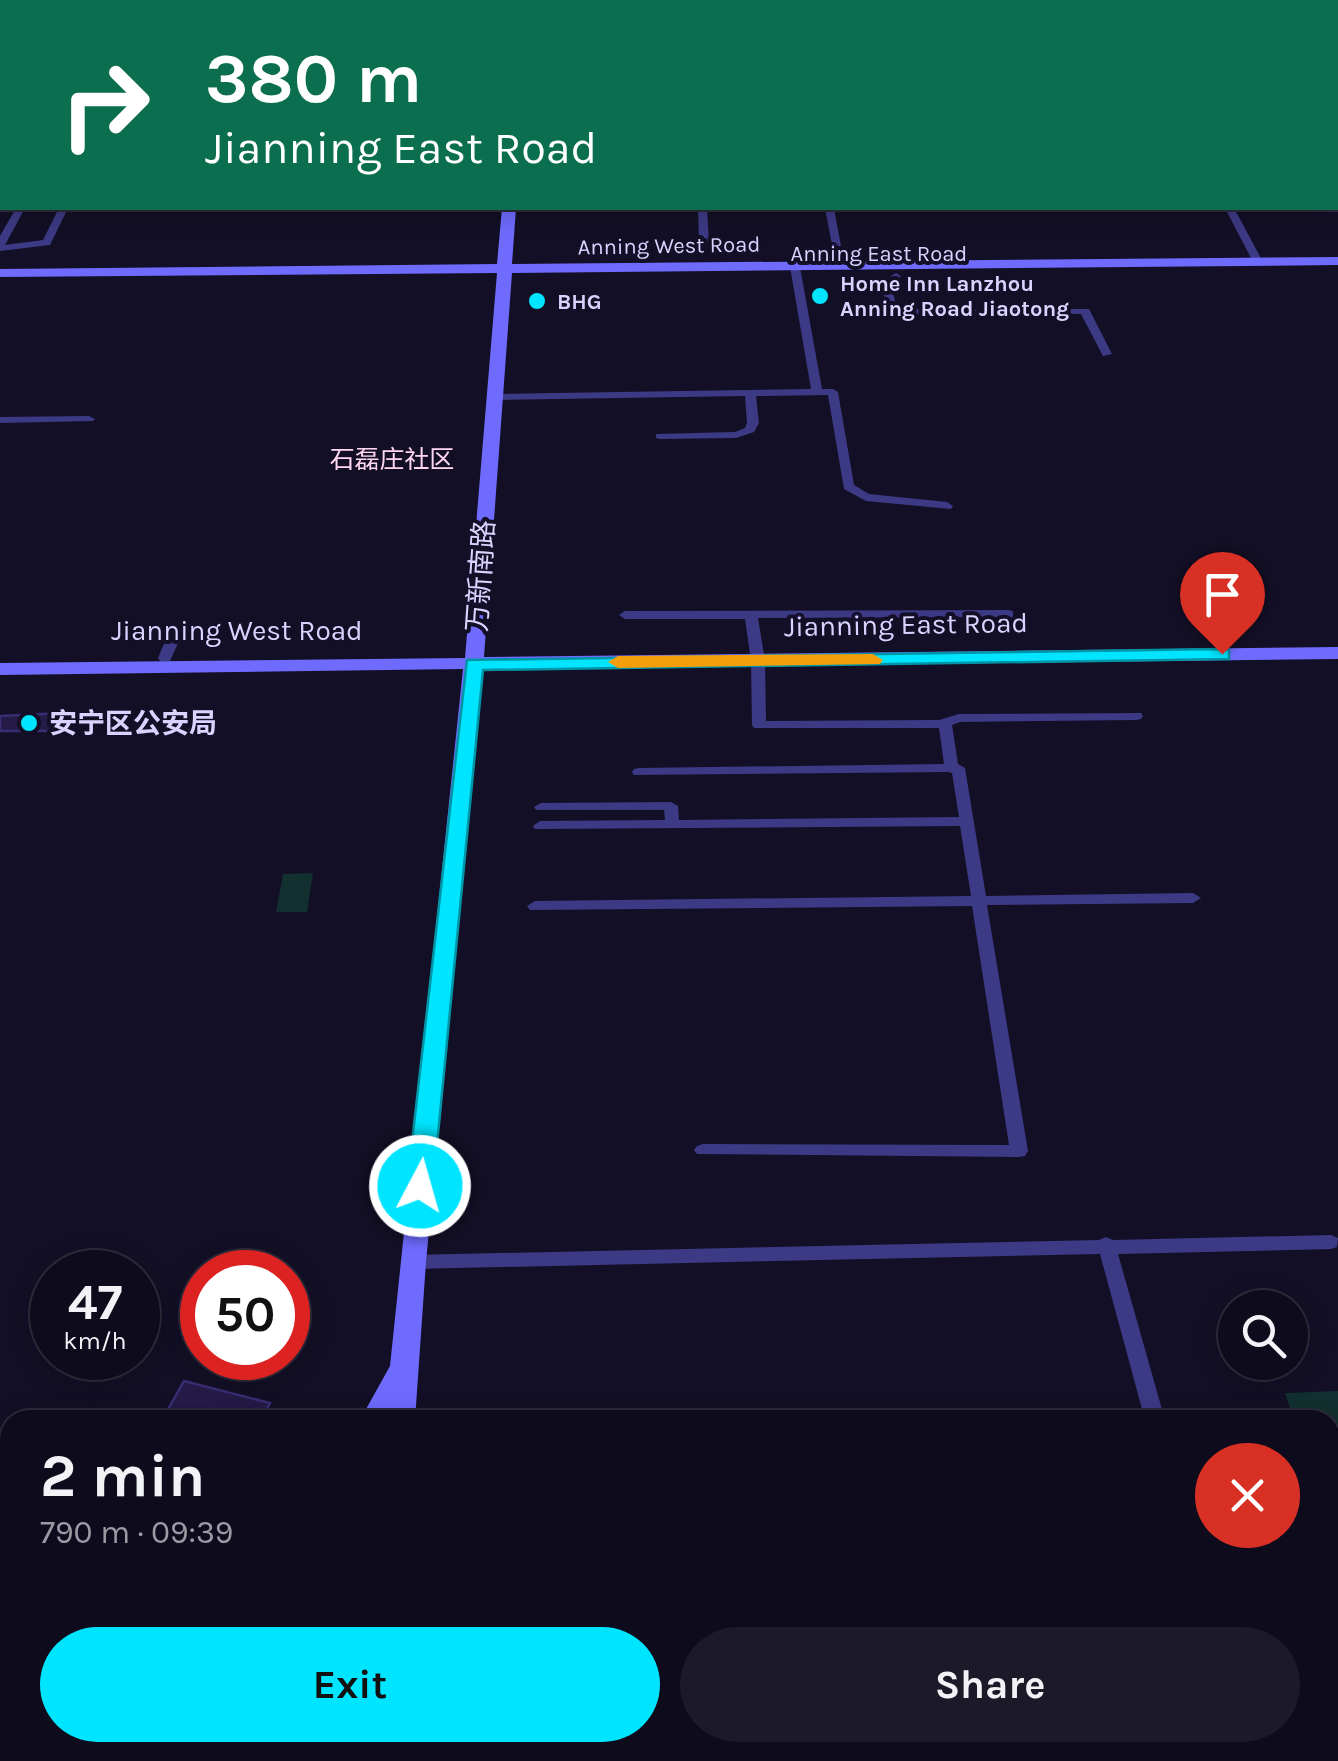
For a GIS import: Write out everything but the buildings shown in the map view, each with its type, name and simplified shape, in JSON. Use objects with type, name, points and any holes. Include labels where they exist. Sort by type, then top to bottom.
[{"type":"main road","name":"万新南路","points":[[401,1410],[412,1262],[474,660],[509,210]]},
{"type":"main road","name":"Anning West Road","points":[[796,272],[841,266],[1338,262]]},
{"type":"main road","name":"Anning East Road","points":[[0,284],[502,274],[1338,272]]},
{"type":"main road","points":[[0,274],[502,274]]},
{"type":"main road","name":"Jianning West Road","points":[[0,660],[173,637],[474,660]]},
{"type":"main road","name":"Jianning East Road","points":[[758,657],[1338,645]]},
{"type":"main road","name":"Jianning East Road","points":[[474,660],[1338,653]]},
{"type":"main road","name":"Jianning West Road","points":[[0,668],[474,660]]},
{"type":"main road","points":[[381,1410],[403,1362]]},
{"type":"street","points":[[0,246],[19,210]]},
{"type":"street","points":[[0,246],[47,243],[62,210]]},
{"type":"street","points":[[702,210],[704,241]]},
{"type":"street","points":[[829,210],[841,266]]},
{"type":"street","points":[[1230,210],[1258,262]]},
{"type":"street","points":[[796,272],[818,392]]},
{"type":"street","points":[[896,276],[888,292],[892,312],[1085,311],[1106,354]]},
{"type":"street","points":[[494,397],[832,392],[848,488],[866,497],[947,506]]},
{"type":"street","points":[[660,436],[736,435],[750,430],[750,393]]},
{"type":"street","points":[[0,420],[88,419]]},
{"type":"street","points":[[751,614],[758,657],[758,725],[1136,716]]},
{"type":"street","points":[[626,615],[1008,614]]},
{"type":"street","points":[[945,723],[952,768]]},
{"type":"street","points":[[638,772],[958,768],[1019,1151],[702,1150]]},
{"type":"street","points":[[541,808],[671,806],[672,824]]},
{"type":"street","points":[[540,826],[966,821]]},
{"type":"street","points":[[535,906],[1193,898]]},
{"type":"street","points":[[412,1262],[1331,1242]]},
{"type":"street","points":[[1106,1244],[1152,1410]]},
{"type":"green space","points":[[313,873],[307,912],[276,912],[283,874]]},
{"type":"green space","points":[[1338,1391],[1338,1410],[1291,1410],[1285,1393]]},
{"type":"tunnel","points":[[172,641],[176,629]]},
{"type":"slow traffic","points":[[618,662],[873,660]]},
{"type":"place","name":"Home Inn Lanzhou Anning Road Jiaotong","points":[[820,296]]},
{"type":"place","name":"BHG","points":[[537,301]]},
{"type":"place","name":"安宁区公安局","points":[[29,723]]},
{"type":"district","name":"石磊庄社区","points":[[392,459]]},
{"type":"route","points":[[420,1186],[474,664],[1222,654]]}]
